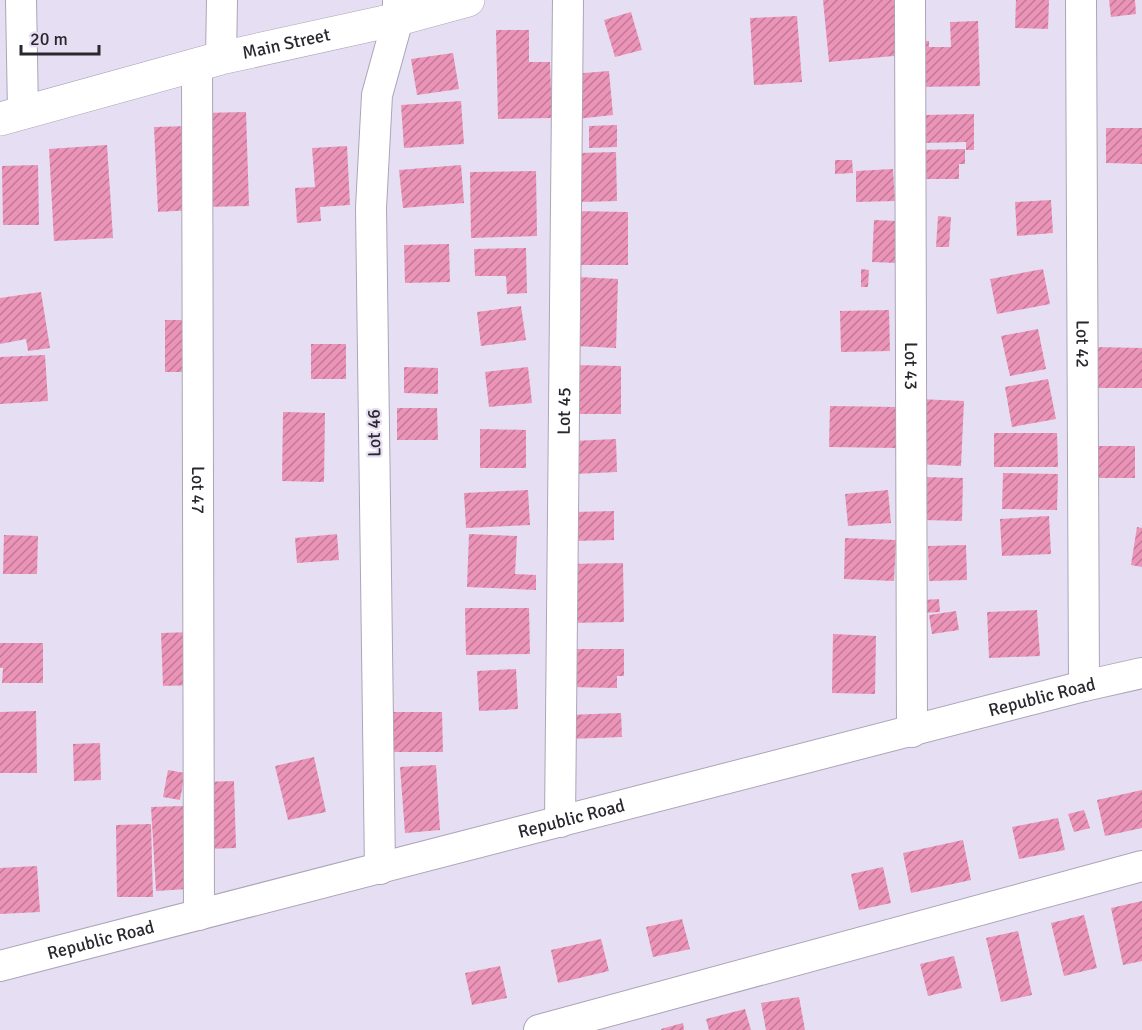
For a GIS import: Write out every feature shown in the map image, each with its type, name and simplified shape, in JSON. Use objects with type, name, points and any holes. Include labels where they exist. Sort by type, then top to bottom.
[{"type":"street","points":[[12,116],[21,0]]},
{"type":"street","name":"Lot 47","points":[[200,915],[209,61],[222,0]]},
{"type":"street","name":"Main Street","points":[[12,116],[398,9],[468,0]]},
{"type":"street","name":"Lot 45","points":[[560,822],[568,0]]},
{"type":"street","name":"Lot 43","points":[[910,0],[912,732]]},
{"type":"street","name":"Lot 42","points":[[1081,0],[1084,686]]},
{"type":"street","name":"Lot 46","points":[[380,869],[371,208],[377,95],[398,9]]},
{"type":"street","name":"Republic Road","points":[[0,966],[1084,686],[1142,673]]},
{"type":"street","points":[[539,1030],[1142,866]]},
{"type":"building","points":[[823,0],[899,0],[904,55],[829,62]]},
{"type":"building","points":[[1016,0],[1049,0],[1048,29],[1015,28]]},
{"type":"building","points":[[1109,0],[1135,0],[1136,14],[1111,17]]},
{"type":"building","points":[[631,12],[642,50],[615,57],[604,20]]},
{"type":"building","points":[[797,16],[802,82],[754,85],[750,18]]},
{"type":"building","points":[[978,21],[980,86],[914,87],[913,41],[929,41],[929,47],[951,47],[950,22]]},
{"type":"building","points":[[496,30],[529,30],[529,62],[550,62],[552,118],[498,119]]},
{"type":"building","points":[[453,53],[459,89],[417,95],[411,59]]},
{"type":"building","points":[[609,71],[613,115],[576,119],[571,74]]},
{"type":"building","points":[[461,101],[464,144],[404,148],[401,105]]},
{"type":"building","points":[[246,112],[249,206],[206,207],[203,113]]},
{"type":"building","points":[[974,114],[974,150],[966,150],[966,142],[924,143],[924,115]]},
{"type":"building","points":[[617,125],[617,147],[589,148],[589,126]]},
{"type":"building","points":[[189,126],[193,210],[158,212],[154,127]]},
{"type":"building","points":[[1106,128],[1142,128],[1142,164],[1106,163]]},
{"type":"building","points":[[107,145],[113,238],[54,241],[49,149]]},
{"type":"building","points":[[347,146],[350,205],[320,207],[321,221],[297,223],[295,188],[315,187],[312,148]]},
{"type":"building","points":[[965,149],[965,164],[959,164],[959,179],[918,179],[918,150]]},
{"type":"building","points":[[616,152],[617,201],[579,202],[578,153]]},
{"type":"building","points":[[835,160],[852,160],[853,173],[835,174]]},
{"type":"building","points":[[38,165],[39,225],[3,225],[2,166]]},
{"type":"building","points":[[461,165],[464,203],[403,208],[399,170]]},
{"type":"building","points":[[893,169],[895,201],[856,202],[856,171]]},
{"type":"building","points":[[536,171],[537,236],[471,238],[470,172]]},
{"type":"building","points":[[1051,200],[1053,233],[1017,236],[1015,202]]},
{"type":"building","points":[[573,211],[628,212],[628,265],[573,265]]},
{"type":"building","points":[[938,216],[951,217],[949,247],[936,247]]},
{"type":"building","points":[[874,220],[898,221],[897,263],[872,262]]},
{"type":"building","points":[[449,244],[450,282],[405,283],[404,245]]},
{"type":"building","points":[[526,248],[527,293],[507,294],[506,276],[475,276],[474,249]]},
{"type":"building","points":[[861,269],[869,270],[868,287],[861,287]]},
{"type":"building","points":[[1043,269],[1050,304],[997,314],[990,279]]},
{"type":"building","points":[[578,277],[618,279],[616,348],[575,346]]},
{"type":"building","points":[[41,292],[50,348],[28,351],[26,339],[0,344],[0,298]]},
{"type":"building","points":[[521,306],[526,340],[481,346],[477,312]]},
{"type":"building","points":[[889,310],[890,351],[841,352],[840,311]]},
{"type":"building","points":[[165,320],[195,320],[196,372],[165,372]]},
{"type":"building","points":[[1038,329],[1046,369],[1010,376],[1001,336]]},
{"type":"building","points":[[311,344],[346,344],[346,379],[311,379]]},
{"type":"building","points":[[1093,347],[1142,348],[1142,388],[1094,388]]},
{"type":"building","points":[[45,355],[48,401],[0,404],[0,357]]},
{"type":"building","points":[[573,365],[621,366],[621,414],[572,414]]},
{"type":"building","points":[[404,367],[438,368],[438,394],[404,393]]},
{"type":"building","points":[[528,367],[532,403],[489,407],[485,372]]},
{"type":"building","points":[[1048,379],[1056,419],[1012,427],[1005,387]]},
{"type":"building","points":[[918,399],[964,401],[961,466],[916,464]]},
{"type":"building","points":[[830,406],[896,407],[896,448],[829,447]]},
{"type":"building","points":[[397,408],[437,408],[438,440],[397,440]]},
{"type":"building","points":[[283,412],[325,413],[324,482],[282,481]]},
{"type":"building","points":[[480,429],[526,430],[526,468],[480,468]]},
{"type":"building","points":[[994,433],[1057,433],[1058,467],[994,467]]},
{"type":"building","points":[[616,439],[617,472],[575,474],[573,441]]},
{"type":"building","points":[[1092,446],[1135,446],[1135,478],[1091,478]]},
{"type":"building","points":[[1003,473],[1058,474],[1057,510],[1002,509]]},
{"type":"building","points":[[924,477],[963,478],[962,521],[923,520]]},
{"type":"building","points":[[528,490],[530,525],[466,528],[464,493]]},
{"type":"building","points":[[888,490],[891,523],[848,526],[845,494]]},
{"type":"building","points":[[614,511],[614,540],[574,541],[574,512]]},
{"type":"building","points":[[1049,516],[1051,554],[1002,556],[1000,519]]},
{"type":"building","points":[[1137,527],[1142,528],[1142,567],[1131,565]]},
{"type":"building","points":[[337,534],[339,560],[297,563],[295,538]]},
{"type":"building","points":[[469,534],[517,536],[515,574],[536,575],[536,590],[467,587]]},
{"type":"building","points":[[4,535],[38,536],[37,574],[3,574]]},
{"type":"building","points":[[845,538],[896,540],[894,581],[844,579]]},
{"type":"building","points":[[966,545],[967,580],[929,581],[928,546]]},
{"type":"building","points":[[623,563],[624,622],[566,623],[566,564]]},
{"type":"building","points":[[939,599],[940,612],[924,613],[923,600]]},
{"type":"building","points":[[465,608],[529,608],[530,654],[466,655]]},
{"type":"building","points":[[1037,610],[1040,656],[989,658],[987,612]]},
{"type":"building","points":[[956,611],[959,630],[932,634],[929,615]]},
{"type":"building","points":[[193,632],[195,685],[163,686],[161,633]]},
{"type":"building","points":[[833,634],[876,636],[875,694],[832,693]]},
{"type":"building","points":[[0,643],[43,643],[43,683],[2,683]]},
{"type":"building","points":[[569,649],[624,649],[624,676],[617,676],[617,688],[569,687]]},
{"type":"building","points":[[516,669],[518,709],[479,711],[477,671]]},
{"type":"building","points":[[36,711],[37,773],[0,773],[0,712]]},
{"type":"building","points":[[393,712],[442,712],[443,752],[394,752]]},
{"type":"building","points":[[621,713],[622,737],[569,739],[568,715]]},
{"type":"building","points":[[100,743],[101,780],[74,781],[73,744]]},
{"type":"building","points":[[314,757],[326,812],[288,820],[275,766]]},
{"type":"building","points":[[436,765],[440,830],[405,833],[400,767]]},
{"type":"building","points":[[168,770],[185,773],[180,800],[163,797]]},
{"type":"building","points":[[234,781],[236,848],[205,849],[202,782]]},
{"type":"building","points":[[1142,790],[1142,828],[1105,836],[1097,800]]},
{"type":"building","points":[[183,806],[188,889],[156,891],[151,807]]},
{"type":"building","points":[[1084,810],[1090,828],[1074,832],[1068,814]]},
{"type":"building","points":[[1058,818],[1065,850],[1019,859],[1012,827]]},
{"type":"building","points":[[151,824],[153,897],[117,897],[116,825]]},
{"type":"building","points":[[963,840],[971,880],[911,893],[903,853]]},
{"type":"building","points":[[37,866],[40,912],[0,914],[0,868]]},
{"type":"building","points":[[883,867],[891,903],[859,910],[851,874]]},
{"type":"building","points":[[1142,901],[1142,961],[1123,965],[1111,908]]},
{"type":"building","points":[[1084,915],[1097,968],[1064,976],[1051,923]]},
{"type":"building","points":[[682,919],[690,949],[653,957],[646,927]]},
{"type":"building","points":[[1018,931],[1032,995],[1001,1002],[986,938]]},
{"type":"building","points":[[601,939],[609,971],[558,983],[551,950]]},
{"type":"building","points":[[954,956],[962,988],[928,996],[920,964]]},
{"type":"building","points":[[500,966],[507,998],[472,1005],[465,973]]},
{"type":"building","points":[[799,997],[805,1030],[766,1030],[761,1003]]},
{"type":"building","points":[[745,1009],[751,1030],[709,1030],[706,1019]]},
{"type":"building","points":[[683,1023],[684,1030],[661,1030],[661,1029]]}]
